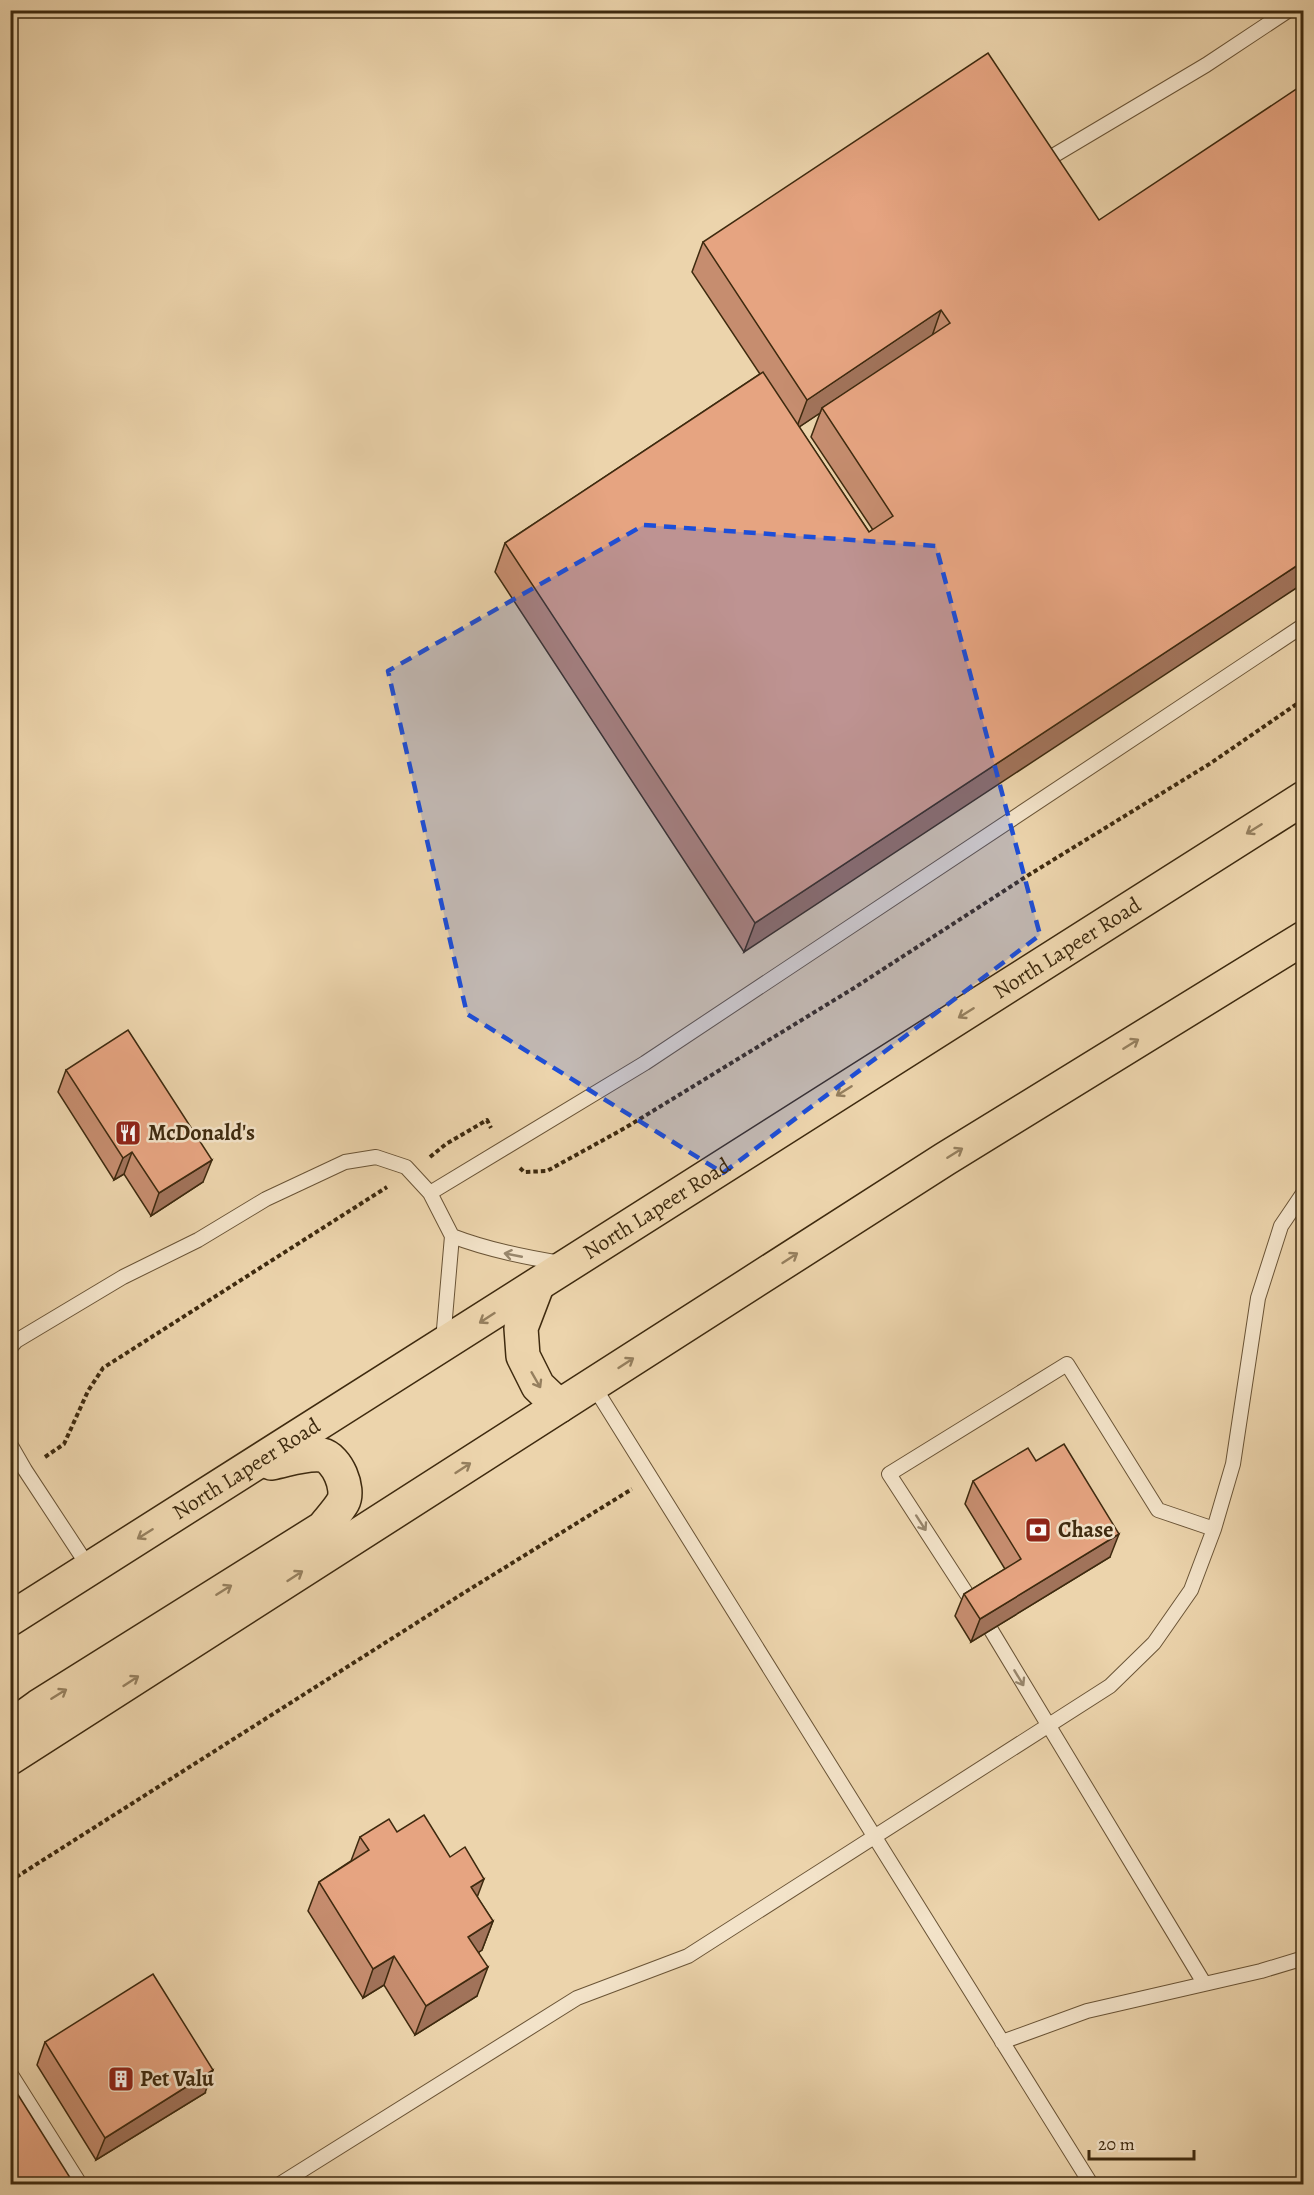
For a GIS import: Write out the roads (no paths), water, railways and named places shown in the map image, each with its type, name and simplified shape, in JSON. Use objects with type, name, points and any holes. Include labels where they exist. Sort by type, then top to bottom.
[{"type":"main road","name":"North Lapeer Road","points":[[10,1619],[1304,798]]},
{"type":"main road","points":[[10,1758],[945,1159],[1304,938]]},
{"type":"main road","points":[[537,1286],[521,1328],[524,1356],[538,1386],[559,1406]]},
{"type":"main road","points":[[10,1727],[39,1706],[323,1528],[344,1500],[344,1488],[340,1475],[334,1464],[325,1456],[311,1455],[253,1466]]},
{"type":"lane","points":[[1053,156],[1206,65],[1289,10]]},
{"type":"lane","points":[[430,1193],[645,1063],[1304,625]]},
{"type":"lane","points":[[10,1348],[16,1341],[123,1277],[198,1240],[266,1199],[345,1162],[376,1157],[406,1167],[430,1193],[452,1236],[443,1346]]},
{"type":"lane","points":[[280,2184],[577,1998],[687,1956],[1110,1686],[1154,1643],[1191,1590],[1214,1529],[1233,1464],[1258,1299],[1281,1226],[1304,1192]]},
{"type":"lane","points":[[452,1236],[482,1248],[571,1264]]},
{"type":"lane","points":[[974,1605],[889,1474],[1067,1364],[1158,1510],[1214,1529]]},
{"type":"lane","points":[[593,1385],[1091,2184]]},
{"type":"lane","points":[[10,1444],[90,1569]]},
{"type":"lane","points":[[990,1630],[1204,1983]]},
{"type":"lane","points":[[1002,2042],[1087,2011],[1261,1971],[1304,1958]]},
{"type":"lane","points":[[10,2073],[80,2184]]},
{"type":"place","name":"McDonald's","points":[[128,1133]]},
{"type":"place","name":"Chase","points":[[1038,1530]]},
{"type":"place","name":"Pet Valu","points":[[121,2079]]}]
